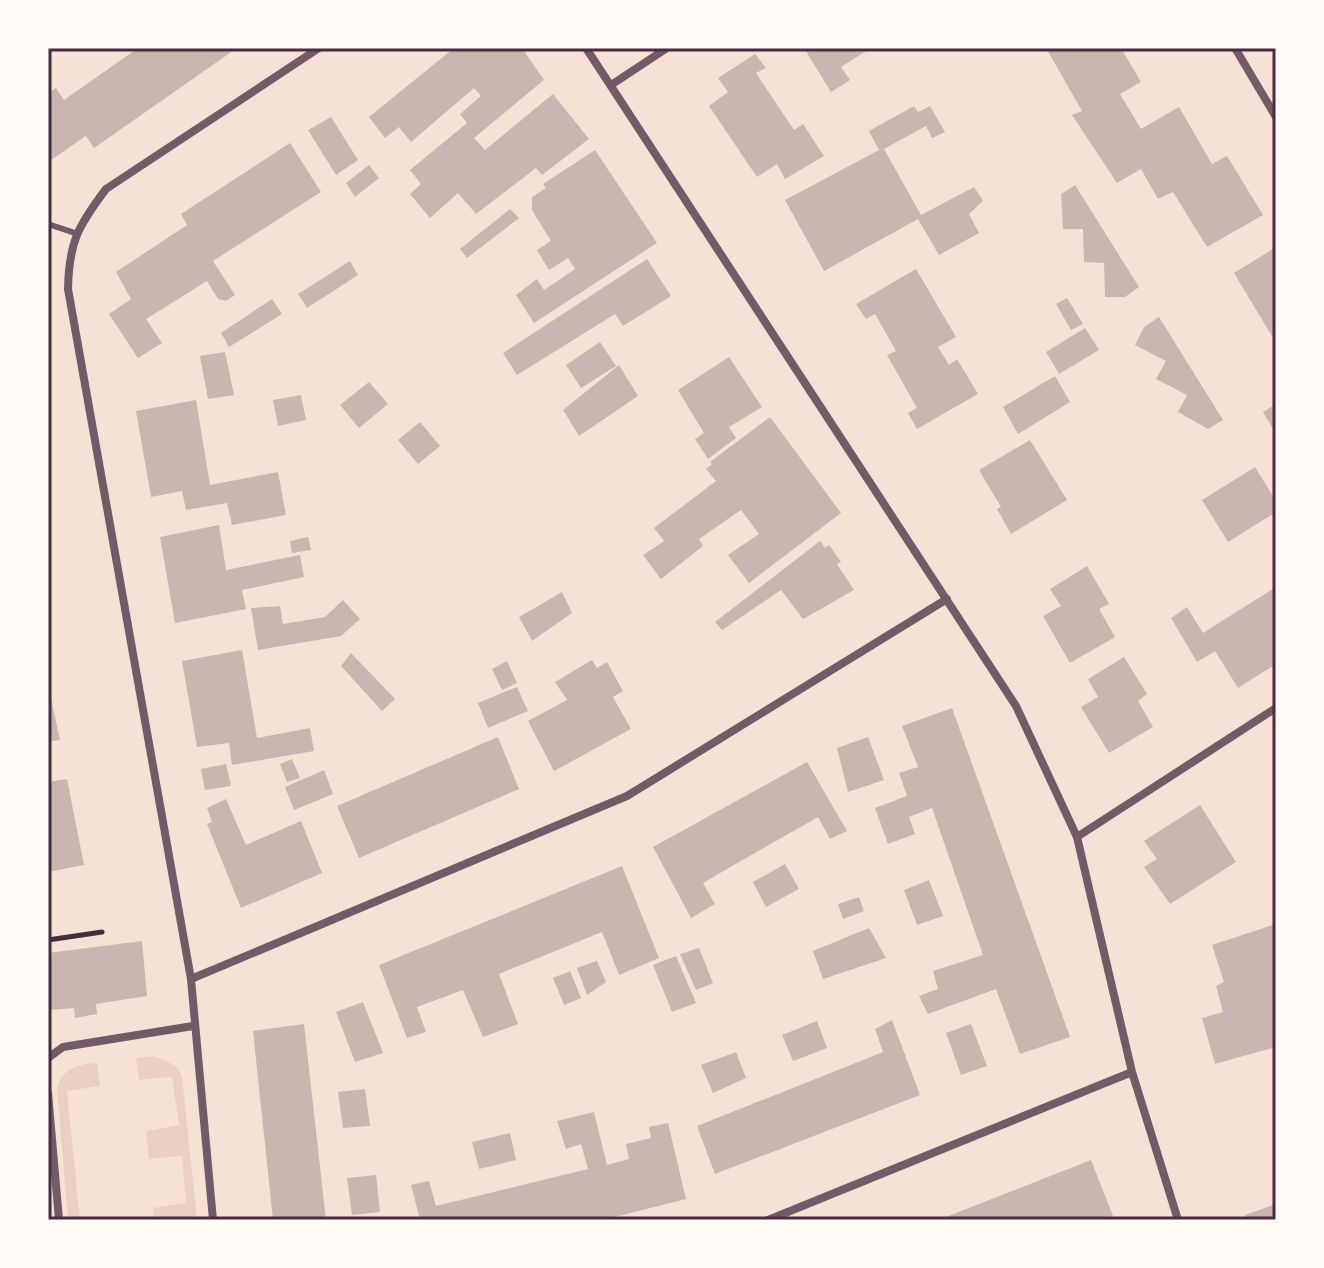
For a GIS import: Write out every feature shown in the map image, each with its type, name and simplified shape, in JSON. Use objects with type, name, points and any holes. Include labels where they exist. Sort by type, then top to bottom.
[{"type":"street","points":[[213,1220],[191,979],[68,289],[69,252],[106,189],[319,48]]},
{"type":"street","points":[[586,48],[1016,706],[1077,837],[1132,1072],[1178,1220]]},
{"type":"street","points":[[611,85],[667,48]]},
{"type":"street","points":[[1235,48],[1276,117]]},
{"type":"street","points":[[191,979],[627,796],[947,599]]},
{"type":"street","points":[[1077,837],[1276,708]]},
{"type":"street","points":[[48,1058],[63,1047],[193,1026]]},
{"type":"street","points":[[768,1220],[1132,1072]]},
{"type":"street","points":[[48,1093],[59,1220]]},
{"type":"lane","points":[[48,224],[78,234]]},
{"type":"path","points":[[48,940],[102,932]]},
{"type":"shaded area","points":[[154,1056],[176,1066],[182,1076],[197,1220],[154,1220],[153,1208],[186,1203],[182,1156],[149,1159],[146,1131],[179,1125],[172,1077],[139,1080],[136,1058]]},
{"type":"shaded area","points":[[97,1063],[100,1086],[67,1091],[80,1220],[68,1220],[57,1088],[72,1068]]},
{"type":"building","points":[[138,48],[237,48],[94,148],[86,136],[48,162],[48,93],[56,88],[64,100]]},
{"type":"building","points":[[454,48],[522,48],[544,80],[474,138],[485,150],[553,94],[589,139],[542,175],[536,168],[476,214],[458,193],[430,218],[410,194],[421,184],[410,170],[467,123],[460,114],[481,96],[474,88],[411,142],[399,127],[385,138],[369,117]]},
{"type":"building","points":[[804,48],[871,48],[841,67],[850,80],[831,92]]},
{"type":"building","points":[[1046,48],[1121,48],[1141,82],[1120,94],[1141,129],[1179,107],[1212,164],[1227,156],[1263,215],[1207,247],[1173,192],[1158,199],[1141,169],[1117,183],[1072,115],[1082,111]]},
{"type":"building","points":[[755,54],[766,68],[756,73],[794,130],[803,124],[824,156],[785,179],[777,164],[757,177],[709,106],[728,92],[718,78]]},
{"type":"building","points":[[914,106],[918,112],[930,106],[945,132],[932,138],[926,126],[884,149],[921,215],[974,187],[983,201],[969,214],[979,233],[939,255],[918,219],[824,271],[785,200],[879,150],[869,131]]},
{"type":"building","points":[[331,117],[358,160],[336,175],[308,130]]},
{"type":"building","points":[[290,143],[321,192],[213,261],[235,295],[226,301],[218,299],[207,281],[146,319],[162,343],[138,358],[109,314],[131,299],[116,272],[187,225],[181,214]]},
{"type":"building","points":[[595,150],[657,243],[534,323],[516,295],[537,279],[544,290],[575,269],[568,258],[549,270],[537,250],[551,241],[532,210],[532,197],[546,188],[543,184]]},
{"type":"building","points":[[369,165],[379,178],[355,197],[346,183]]},
{"type":"building","points":[[1075,185],[1139,287],[1125,297],[1105,297],[1104,263],[1084,262],[1083,229],[1063,229],[1061,194]]},
{"type":"building","points":[[510,209],[519,218],[467,258],[460,249]]},
{"type":"building","points":[[1276,247],[1276,343],[1234,273]]},
{"type":"building","points":[[647,259],[671,296],[623,326],[615,314],[517,375],[503,353]]},
{"type":"building","points":[[350,261],[358,275],[307,308],[298,294]]},
{"type":"building","points":[[916,269],[956,337],[938,347],[949,365],[957,359],[978,394],[917,429],[908,413],[917,408],[887,355],[896,351],[875,314],[866,319],[856,304]]},
{"type":"building","points":[[1067,298],[1083,324],[1071,330],[1056,304]]},
{"type":"building","points":[[272,299],[282,314],[229,347],[221,333]]},
{"type":"building","points":[[1159,317],[1223,420],[1208,429],[1178,412],[1187,395],[1156,379],[1166,361],[1135,345],[1144,327]]},
{"type":"building","points":[[1085,328],[1099,350],[1059,374],[1046,352]]},
{"type":"building","points":[[600,342],[616,366],[581,388],[566,365]]},
{"type":"building","points":[[225,352],[234,395],[208,399],[200,356]]},
{"type":"building","points":[[729,357],[762,407],[729,427],[736,438],[708,459],[695,439],[704,433],[678,390]]},
{"type":"building","points":[[619,365],[638,396],[579,436],[563,410]]},
{"type":"building","points":[[1055,376],[1070,402],[1018,434],[1003,407]]},
{"type":"building","points":[[369,382],[388,404],[359,428],[340,405]]},
{"type":"building","points":[[301,395],[306,420],[278,426],[273,400]]},
{"type":"building","points":[[196,400],[210,485],[278,472],[286,515],[232,525],[227,503],[186,510],[182,491],[151,497],[136,411]]},
{"type":"building","points":[[1276,404],[1276,434],[1263,412]]},
{"type":"building","points":[[770,417],[841,513],[749,583],[728,555],[759,534],[741,510],[699,539],[703,546],[661,579],[643,555],[664,541],[654,528],[716,481],[706,469],[712,464],[710,462]]},
{"type":"building","points":[[420,422],[440,446],[418,464],[398,440]]},
{"type":"building","points":[[1030,440],[1067,500],[1011,534],[997,509],[1001,507],[979,470]]},
{"type":"building","points":[[1255,467],[1276,501],[1276,512],[1228,542],[1202,500]]},
{"type":"building","points":[[219,525],[226,570],[300,555],[304,577],[242,590],[246,609],[175,623],[160,537]]},
{"type":"building","points":[[308,537],[311,550],[292,553],[290,541]]},
{"type":"building","points":[[820,541],[825,548],[829,545],[841,562],[837,564],[854,590],[803,619],[781,590],[722,630],[715,622]]},
{"type":"building","points":[[1087,566],[1109,604],[1099,609],[1115,637],[1070,663],[1043,616],[1061,606],[1050,589]]},
{"type":"building","points":[[1276,587],[1276,664],[1238,688],[1215,651],[1197,662],[1171,618],[1187,607],[1203,633]]},
{"type":"building","points":[[562,592],[572,613],[532,641],[519,617]]},
{"type":"building","points":[[343,600],[360,619],[341,636],[258,650],[251,608],[280,606],[283,624],[325,617]]},
{"type":"building","points":[[242,650],[257,738],[310,728],[314,751],[232,765],[229,743],[197,747],[182,661]]},
{"type":"building","points":[[351,653],[395,699],[382,711],[341,666]]},
{"type":"building","points":[[1124,657],[1147,694],[1138,701],[1153,727],[1109,753],[1081,707],[1098,697],[1088,679]]},
{"type":"building","points":[[592,660],[597,668],[607,662],[623,691],[613,697],[631,729],[554,771],[528,721],[567,700],[555,682]]},
{"type":"building","points":[[507,661],[517,683],[502,690],[492,669]]},
{"type":"building","points":[[48,684],[60,740],[48,742]]},
{"type":"building","points":[[517,687],[528,711],[488,728],[478,703]]},
{"type":"building","points":[[952,708],[1070,1037],[1020,1054],[996,989],[928,1014],[919,996],[938,989],[933,971],[983,955],[932,808],[909,817],[915,834],[888,844],[875,808],[907,796],[899,773],[918,767],[902,726]]},
{"type":"building","points":[[498,737],[519,789],[359,858],[337,806]]},
{"type":"building","points":[[868,737],[884,780],[848,792],[837,748]]},
{"type":"building","points":[[292,759],[300,778],[287,782],[280,764]]},
{"type":"building","points":[[807,762],[847,831],[830,839],[818,817],[703,883],[715,904],[691,918],[653,847]]},
{"type":"building","points":[[226,764],[231,786],[205,790],[201,769]]},
{"type":"building","points":[[324,770],[333,794],[294,810],[285,787]]},
{"type":"building","points":[[67,779],[84,865],[48,872],[48,782]]},
{"type":"building","points":[[226,799],[246,845],[301,821],[322,873],[241,908],[207,824],[212,822],[207,808]]},
{"type":"building","points":[[1200,805],[1236,862],[1170,904],[1144,867],[1157,859],[1144,841]]},
{"type":"building","points":[[785,864],[799,889],[766,907],[753,882]]},
{"type":"building","points":[[622,866],[659,958],[619,975],[602,932],[499,974],[518,1024],[483,1037],[463,990],[417,1007],[426,1032],[407,1038],[379,965]]},
{"type":"building","points":[[929,880],[943,916],[917,925],[904,890]]},
{"type":"building","points":[[859,897],[864,911],[843,919],[838,904]]},
{"type":"building","points":[[1276,924],[1276,1047],[1215,1064],[1202,1018],[1223,1012],[1216,986],[1224,982],[1212,945]]},
{"type":"building","points":[[869,928],[886,958],[823,979],[813,951]]},
{"type":"building","points":[[142,941],[147,996],[96,1004],[97,1014],[75,1018],[74,1008],[48,1010],[48,953]]},
{"type":"building","points":[[699,948],[713,983],[696,990],[680,954]]},
{"type":"building","points":[[676,956],[696,1003],[672,1012],[653,965]]},
{"type":"building","points":[[597,961],[606,982],[587,995],[577,968]]},
{"type":"building","points":[[570,971],[581,998],[564,1005],[553,978]]},
{"type":"building","points":[[363,1002],[383,1053],[355,1062],[336,1012]]},
{"type":"building","points":[[892,1020],[920,1095],[715,1174],[697,1126],[883,1052],[875,1029]]},
{"type":"building","points":[[817,1021],[827,1048],[793,1061],[782,1035]]},
{"type":"building","points":[[304,1024],[326,1220],[273,1220],[253,1031]]},
{"type":"building","points":[[971,1024],[987,1066],[961,1075],[946,1033]]},
{"type":"building","points":[[736,1052],[746,1078],[713,1093],[701,1065]]},
{"type":"building","points":[[365,1089],[370,1126],[343,1128],[338,1092]]},
{"type":"building","points":[[594,1112],[607,1165],[629,1159],[626,1144],[651,1138],[649,1127],[668,1123],[686,1199],[603,1220],[420,1220],[411,1185],[429,1181],[436,1206],[588,1169],[581,1144],[566,1149],[557,1121]]},
{"type":"building","points":[[510,1133],[516,1160],[479,1169],[472,1142]]},
{"type":"building","points":[[1091,1160],[1113,1216],[1103,1220],[938,1220]]},
{"type":"building","points":[[376,1175],[380,1212],[352,1215],[347,1178]]},
{"type":"building","points":[[1276,1204],[1276,1220],[1247,1220],[1245,1215]]}]
